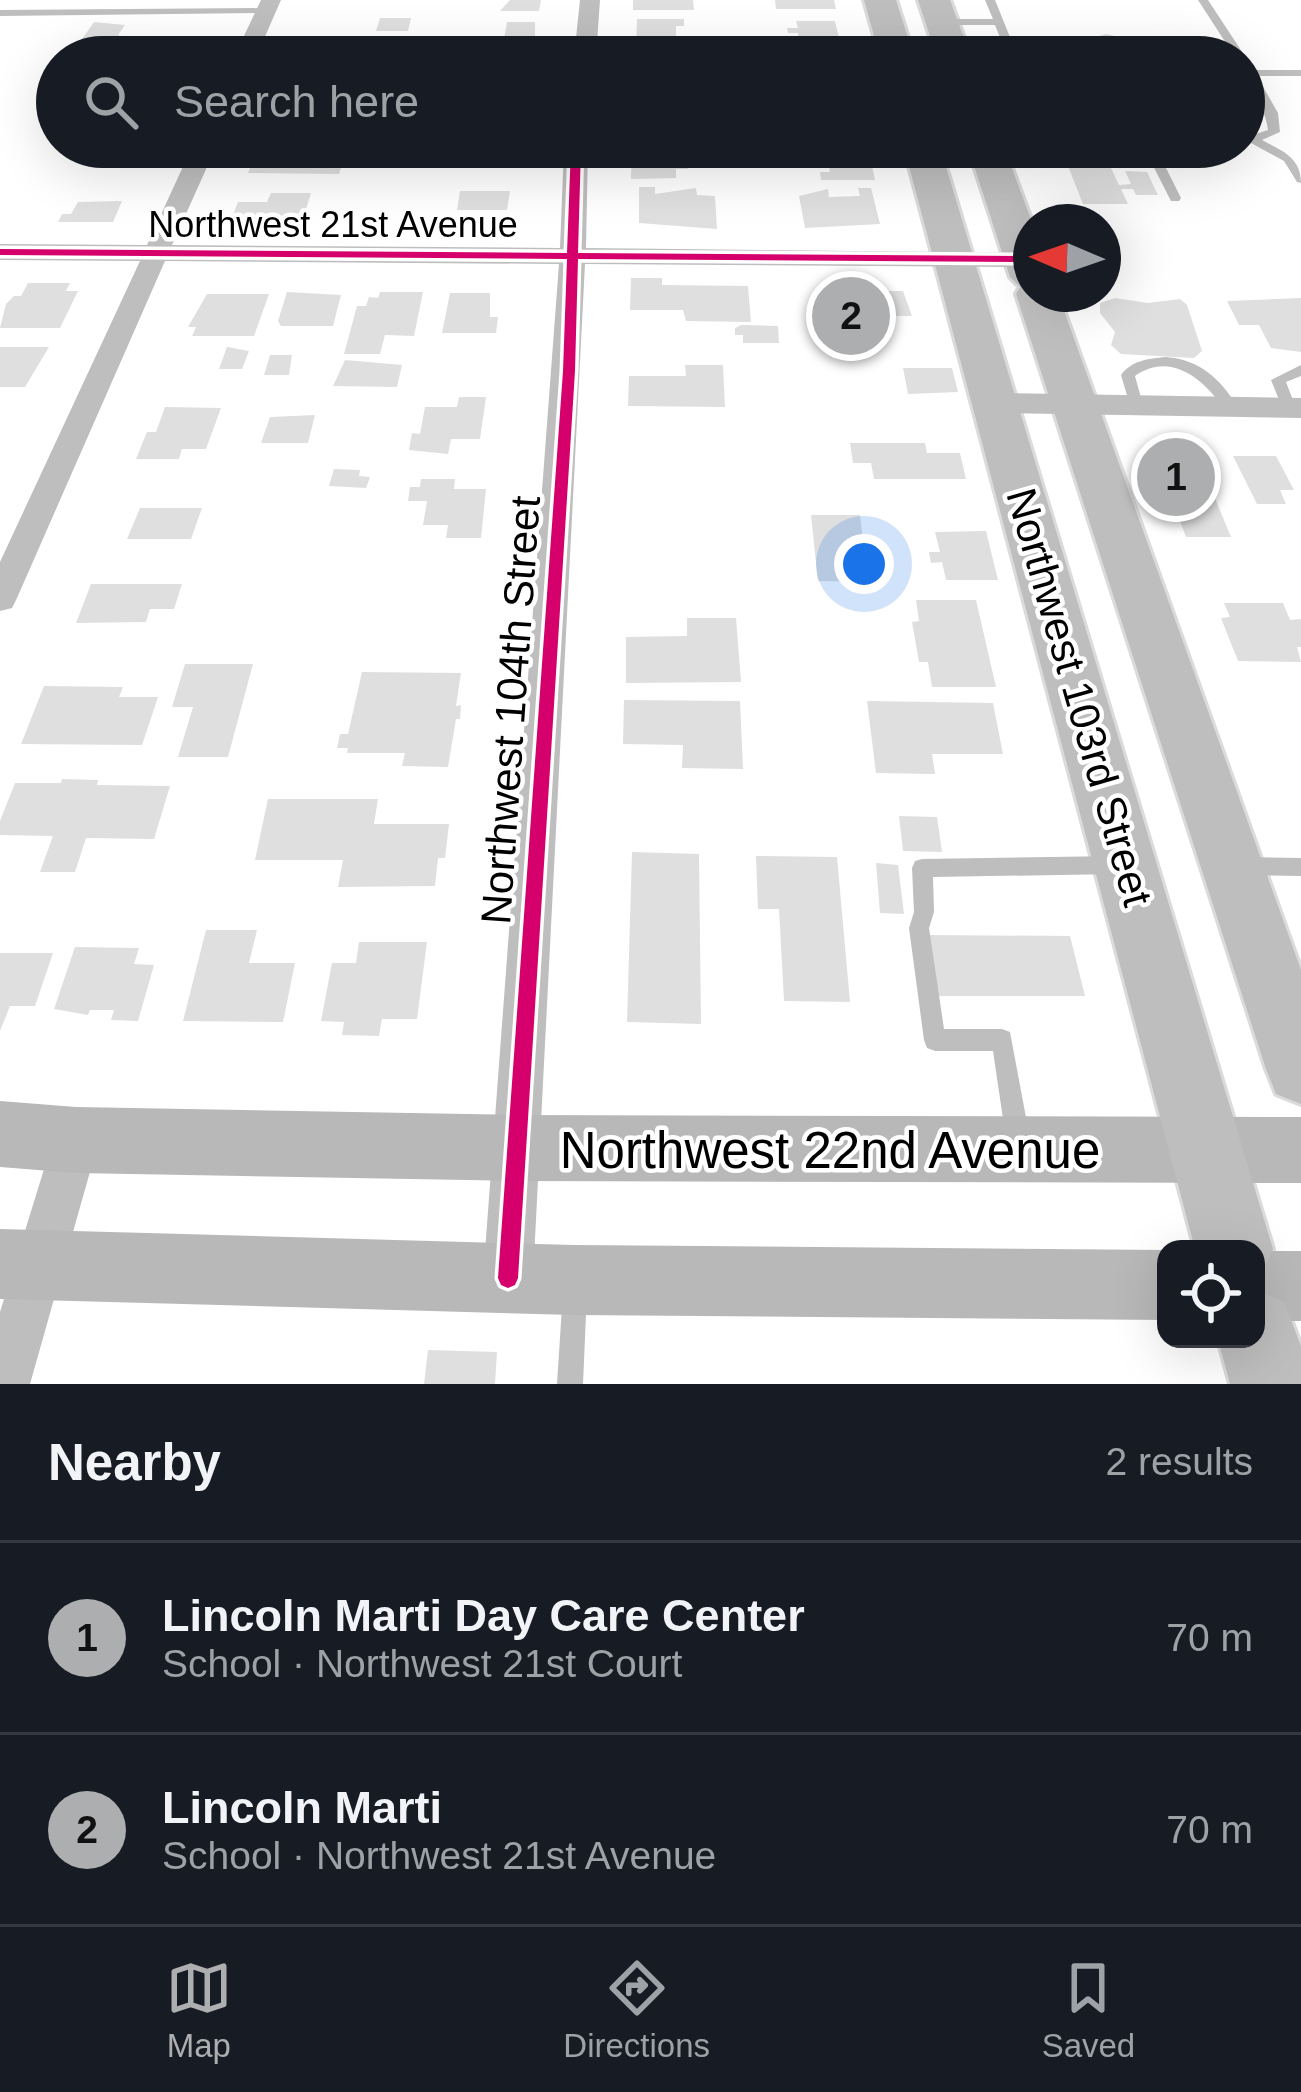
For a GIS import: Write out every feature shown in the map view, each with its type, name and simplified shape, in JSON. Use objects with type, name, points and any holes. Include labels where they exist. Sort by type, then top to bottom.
[{"type":"main road","points":[[880,0],[890,36]]},
{"type":"main road","points":[[892,0],[938,11]]},
{"type":"main road","name":"Northwest 103rd Street","points":[[928,168],[1231,1240]]},
{"type":"main road","name":"Northwest 103rd Street","points":[[993,168],[1013,225]]},
{"type":"main road","name":"Northwest 103rd Street","points":[[1043,312],[1301,1070]]},
{"type":"main road","name":"Northwest 22nd Avenue","points":[[0,1134],[76,1140],[517,1148],[1301,1150]]},
{"type":"main road","points":[[19,1265],[542,1279],[1157,1285]]},
{"type":"main road","points":[[1265,1286],[1301,1286]]},
{"type":"main road","points":[[1261,1348],[1270,1384]]},
{"type":"street","points":[[587,36],[590,0]]},
{"type":"street","points":[[255,36],[269,5]]},
{"type":"street","points":[[0,598],[195,168]]},
{"type":"street","name":"Northwest 104th Street","points":[[542,1279],[517,1148],[569,371],[575,168]]},
{"type":"street","name":"Northwest 21st Avenue","points":[[0,252],[954,259],[1013,273]]},
{"type":"street","points":[[998,403],[1295,408]]},
{"type":"street","points":[[4,1384],[19,1265],[76,1140]]},
{"type":"lane","points":[[990,0],[1005,36]]},
{"type":"lane","points":[[1203,0],[1227,36]]},
{"type":"lane","points":[[0,14],[269,5]]},
{"type":"lane","points":[[938,11],[999,22]]},
{"type":"lane","points":[[1265,67],[1301,73]]},
{"type":"lane","points":[[1265,99],[1273,113],[1274,132],[1265,135]]},
{"type":"lane","points":[[1265,148],[1288,160],[1301,179]]},
{"type":"lane","points":[[1158,168],[1175,198]]},
{"type":"lane","points":[[1136,405],[1128,375],[1134,368],[1174,363],[1194,366],[1211,376],[1231,407]]},
{"type":"lane","points":[[1295,408],[1278,380],[1301,370]]},
{"type":"lane","points":[[1021,1152],[1002,1040],[935,1040],[919,928],[924,912],[922,868],[1128,865]]},
{"type":"lane","points":[[1233,866],[1301,867]]},
{"type":"lane","points":[[542,1279],[570,1384]]},
{"type":"building","points":[[510,0],[541,0],[539,11],[500,11]]},
{"type":"building","points":[[633,0],[693,0],[694,10],[633,10]]},
{"type":"building","points":[[775,0],[834,0],[836,9],[776,9]]},
{"type":"building","points":[[380,18],[411,18],[408,31],[376,31]]},
{"type":"building","points":[[637,19],[684,19],[684,26],[676,26],[676,36],[636,36]]},
{"type":"building","points":[[796,21],[835,21],[838,36],[788,33],[787,28],[798,28]]},
{"type":"building","points":[[94,22],[125,25],[121,36],[84,36]]},
{"type":"building","points":[[507,22],[535,22],[535,36],[505,36]]},
{"type":"building","points":[[250,168],[341,168],[339,174],[248,173]]},
{"type":"building","points":[[631,168],[688,168],[676,169],[676,178],[631,179]]},
{"type":"building","points":[[829,168],[872,168],[875,180],[821,180],[820,172],[830,172]]},
{"type":"building","points":[[1069,168],[1111,168],[1119,185],[1131,184],[1125,171],[1147,172],[1158,195],[1121,189],[1128,204],[1083,204]]},
{"type":"building","points":[[639,187],[655,187],[655,194],[696,188],[697,195],[715,196],[717,229],[639,223]]},
{"type":"building","points":[[858,188],[871,188],[880,224],[805,228],[799,196],[828,189],[829,197],[860,196]]},
{"type":"building","points":[[460,191],[510,191],[507,210],[457,210]]},
{"type":"building","points":[[271,193],[311,193],[301,225],[229,225],[238,202],[267,202]]},
{"type":"building","points":[[122,201],[113,222],[58,222],[78,202]]},
{"type":"building","points":[[631,278],[662,278],[662,285],[748,286],[751,322],[686,321],[683,310],[630,310]]},
{"type":"building","points":[[28,283],[70,283],[66,291],[78,291],[60,328],[0,328],[6,304],[21,296]]},
{"type":"building","points":[[815,291],[903,291],[912,316],[864,316],[866,324],[819,324]]},
{"type":"building","points":[[287,292],[341,295],[333,326],[281,326],[278,321]]},
{"type":"building","points":[[380,292],[423,292],[414,336],[385,335],[380,354],[344,354],[357,306],[366,306],[369,297],[378,298]]},
{"type":"building","points":[[450,293],[490,293],[490,317],[498,317],[496,333],[442,333]]},
{"type":"building","points":[[207,294],[269,294],[254,336],[192,336],[196,327],[188,327]]},
{"type":"building","points":[[1301,298],[1301,352],[1271,348],[1259,325],[1239,325],[1227,301]]},
{"type":"building","points":[[1121,299],[1148,303],[1180,299],[1187,305],[1202,351],[1194,358],[1121,354],[1111,345],[1115,332],[1100,313],[1121,312]]},
{"type":"building","points":[[778,326],[779,343],[743,343],[743,335],[735,335],[735,328]]},
{"type":"building","points":[[0,347],[49,347],[25,387],[0,387]]},
{"type":"building","points":[[227,347],[249,351],[242,369],[219,369]]},
{"type":"building","points":[[270,355],[292,355],[289,375],[264,375]]},
{"type":"building","points":[[345,360],[402,365],[397,387],[333,386]]},
{"type":"building","points":[[685,365],[723,365],[725,407],[628,406],[629,376],[686,376]]},
{"type":"building","points":[[903,368],[952,368],[958,392],[908,394]]},
{"type":"building","points":[[459,397],[486,397],[480,439],[451,439],[448,454],[409,450],[412,433],[420,434],[425,407],[457,407]]},
{"type":"building","points":[[165,407],[221,408],[206,449],[182,449],[179,459],[136,459],[147,432],[156,432]]},
{"type":"building","points":[[315,415],[308,443],[261,443],[270,417]]},
{"type":"building","points":[[850,443],[925,443],[927,453],[960,453],[966,479],[874,479],[871,463],[853,463]]},
{"type":"building","points":[[1153,450],[1195,450],[1231,537],[1186,537]]},
{"type":"building","points":[[1233,456],[1276,456],[1294,490],[1280,490],[1286,504],[1257,504]]},
{"type":"building","points":[[334,469],[360,470],[359,476],[370,477],[366,488],[329,486]]},
{"type":"building","points":[[421,479],[455,479],[454,489],[486,489],[481,538],[446,538],[448,525],[423,525],[427,501],[408,501],[410,487],[420,487]]},
{"type":"building","points":[[140,508],[202,508],[191,539],[127,539]]},
{"type":"building","points":[[811,515],[860,515],[864,550],[872,550],[877,582],[818,581]]},
{"type":"building","points":[[986,531],[998,580],[946,580],[942,562],[931,563],[929,552],[940,552],[935,532]]},
{"type":"building","points":[[91,584],[182,584],[174,609],[150,609],[146,622],[76,623]]},
{"type":"building","points":[[916,600],[976,600],[996,687],[932,687],[928,662],[919,662],[912,622],[919,621]]},
{"type":"building","points":[[1224,603],[1283,603],[1290,620],[1301,619],[1301,647],[1297,647],[1301,662],[1238,661],[1221,618],[1230,617]]},
{"type":"building","points":[[687,618],[736,618],[741,682],[626,683],[626,637],[687,636]]},
{"type":"building","points":[[185,664],[253,664],[228,757],[178,757],[193,707],[172,707]]},
{"type":"building","points":[[362,672],[461,673],[456,706],[461,705],[460,719],[456,719],[448,767],[402,766],[405,753],[347,753],[348,748],[337,748],[340,734],[348,734]]},
{"type":"building","points":[[44,686],[123,687],[119,697],[158,697],[142,745],[21,744]]},
{"type":"building","points":[[624,700],[740,701],[743,769],[682,768],[683,745],[623,744]]},
{"type":"building","points":[[867,701],[993,703],[1003,754],[932,754],[935,774],[876,773]]},
{"type":"building","points":[[62,779],[98,780],[97,785],[170,786],[154,839],[86,838],[75,872],[40,872],[53,836],[0,835],[0,821],[15,783],[61,783]]},
{"type":"building","points":[[268,799],[378,799],[374,824],[449,824],[435,886],[338,887],[343,860],[255,860]]},
{"type":"building","points":[[899,816],[937,817],[942,852],[903,851]]},
{"type":"building","points":[[632,852],[699,854],[701,1024],[627,1022]]},
{"type":"building","points":[[756,856],[837,857],[850,1002],[784,1001],[779,909],[758,909]]},
{"type":"building","points":[[876,863],[898,865],[904,914],[880,913]]},
{"type":"building","points":[[206,930],[257,930],[249,963],[295,963],[283,1022],[183,1021]]},
{"type":"building","points":[[927,935],[1070,936],[1085,996],[937,996]]},
{"type":"building","points":[[359,942],[427,942],[417,1019],[382,1019],[379,1036],[342,1035],[344,1022],[321,1021],[332,963],[356,963]]},
{"type":"building","points":[[75,947],[139,948],[134,964],[154,965],[138,1021],[111,1020],[114,1010],[90,1010],[88,1015],[54,1009]]},
{"type":"building","points":[[0,953],[53,953],[35,1006],[10,1006],[0,1031]]},
{"type":"building","points":[[428,1350],[497,1352],[495,1384],[424,1384]]},
{"type":"cycle path","points":[[508,1278],[569,371],[575,168]]},
{"type":"cycle path","points":[[0,252],[1013,259]]},
{"type":"place","name":"Lincoln Marti","points":[[851,316]]},
{"type":"place","name":"Lincoln Marti Day Care Center","points":[[1176,477]]}]
